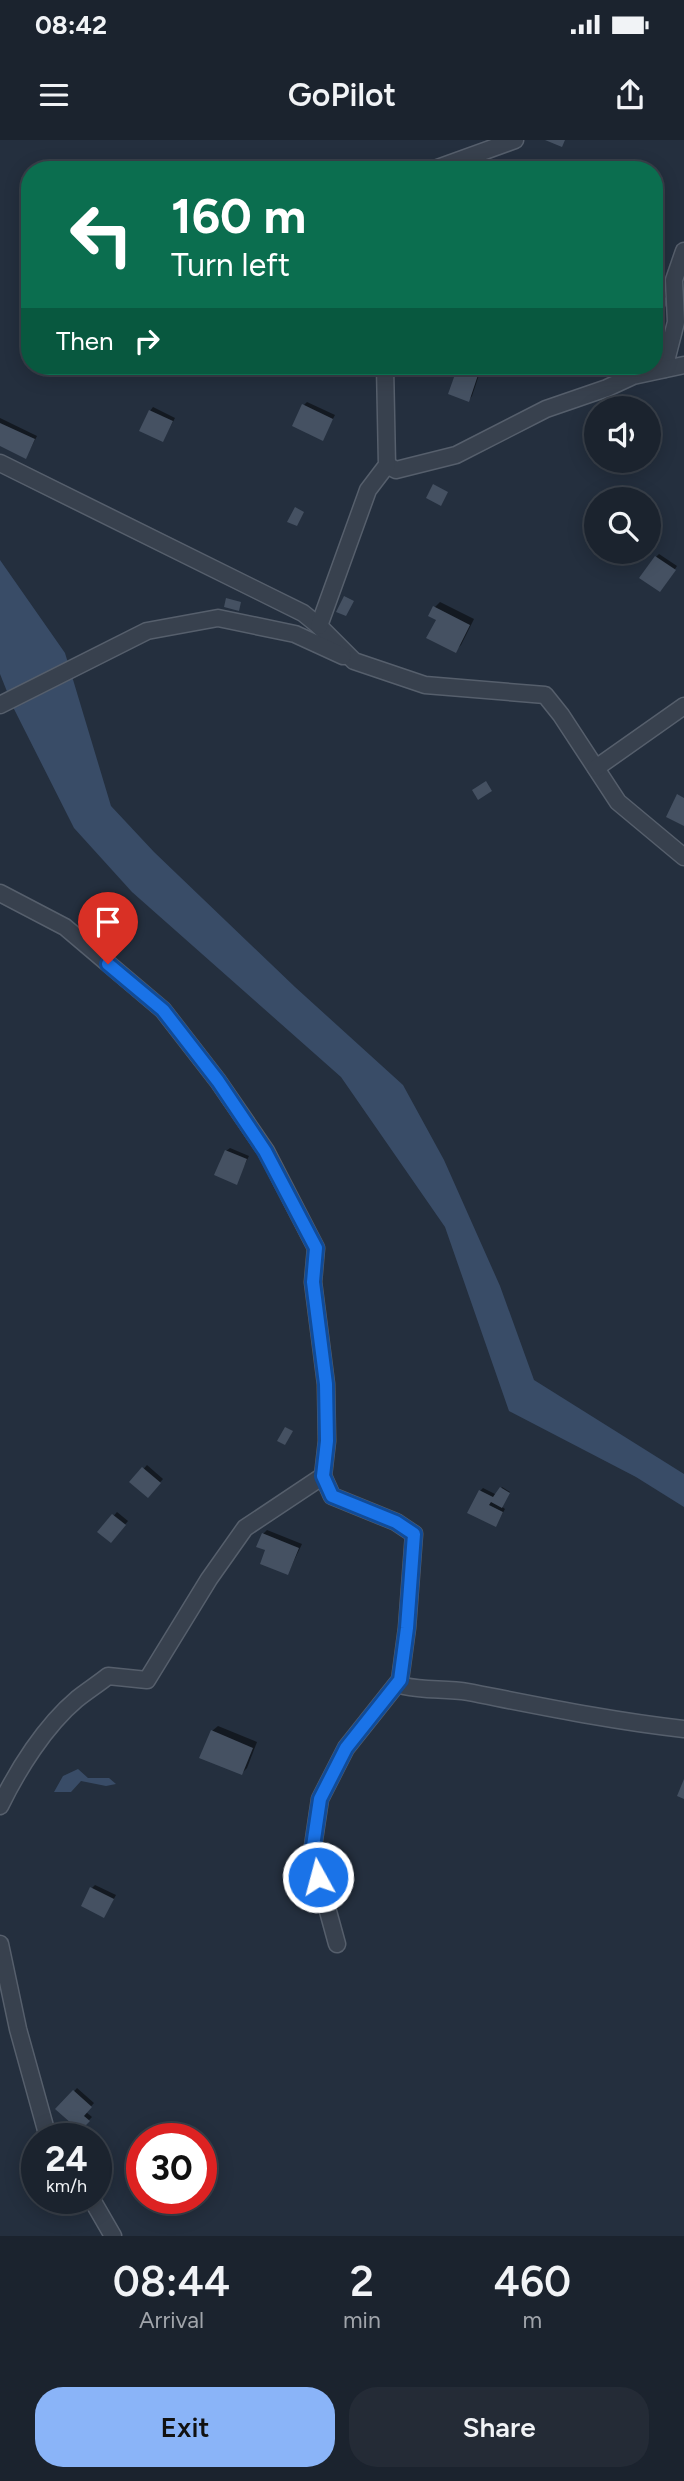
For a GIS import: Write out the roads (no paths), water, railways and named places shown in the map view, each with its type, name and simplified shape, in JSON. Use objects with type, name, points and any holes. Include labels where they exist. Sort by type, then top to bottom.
[{"type":"street","points":[[457,161],[515,140]]},
{"type":"street","points":[[684,251],[674,280],[676,322],[664,369],[684,365]]},
{"type":"street","points":[[385,375],[392,468]]},
{"type":"street","points":[[319,626],[368,490],[375,481],[392,468],[456,455],[546,409],[637,375]]},
{"type":"street","points":[[0,463],[303,613],[354,661]]},
{"type":"street","points":[[0,705],[147,631],[218,618],[295,634],[354,661],[425,685],[545,695],[618,802],[684,857]]},
{"type":"street","points":[[596,768],[684,706]]},
{"type":"street","points":[[0,893],[65,928],[163,1010],[218,1081],[265,1151],[316,1248],[313,1282],[326,1384],[327,1441],[323,1476],[332,1496],[396,1522],[414,1534],[400,1680],[346,1748],[320,1799],[312,1853],[337,1944]]},
{"type":"street","points":[[0,1806],[11,1783],[31,1754],[75,1700],[108,1676],[147,1680],[245,1528],[323,1476]]},
{"type":"street","points":[[400,1680],[404,1686],[414,1689],[463,1691],[618,1722],[684,1729]]},
{"type":"street","points":[[0,1944],[18,2029],[44,2123]]},
{"type":"street","points":[[100,2214],[113,2236]]},
{"type":"water","points":[[0,560],[65,653],[111,806],[154,852],[295,987],[403,1085],[444,1160],[500,1286],[534,1380],[684,1474],[684,1507],[636,1477],[509,1411],[445,1227],[341,1077],[132,892],[74,828],[14,709],[0,674]]},
{"type":"water","points":[[78,1769],[88,1778],[109,1778],[116,1784],[106,1786],[81,1781],[71,1792],[54,1792],[63,1776]]}]
